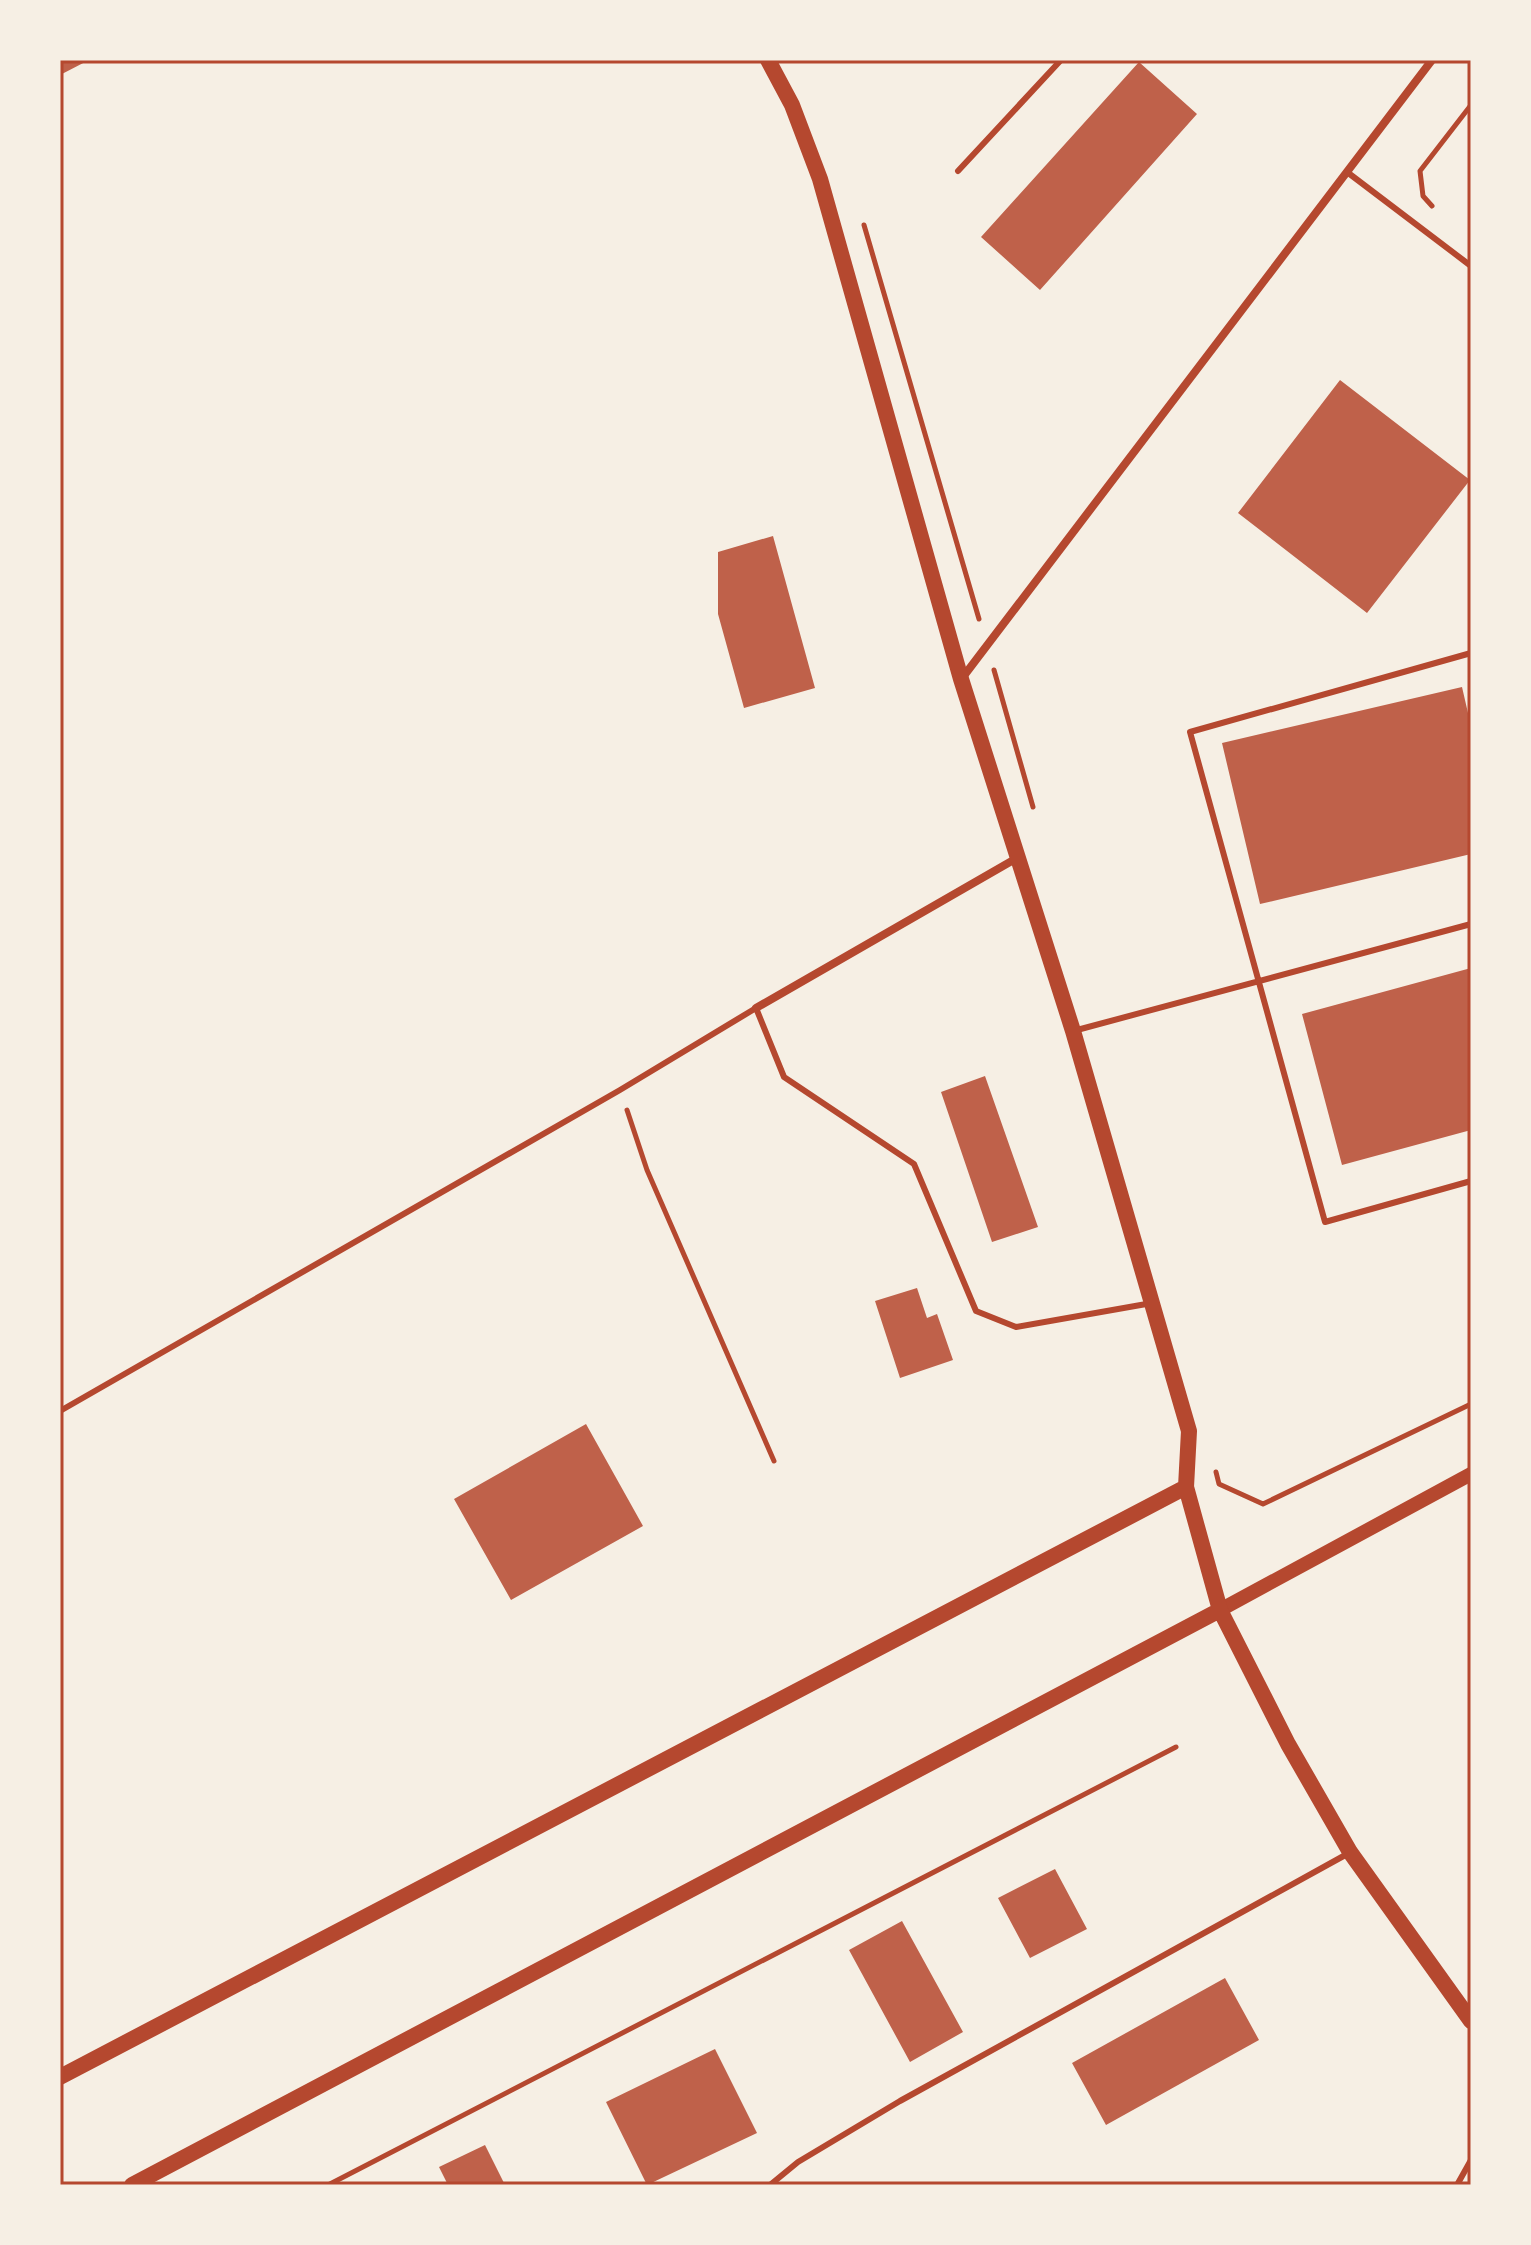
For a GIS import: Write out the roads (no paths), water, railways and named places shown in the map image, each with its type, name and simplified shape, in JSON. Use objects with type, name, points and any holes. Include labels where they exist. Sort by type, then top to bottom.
[{"type":"main road","points":[[768,60],[802,129],[828,204],[961,679],[1073,1031],[1189,1431],[1186,1487],[1220,1610],[1288,1744],[1350,1852],[1471,2021]]},
{"type":"main road","points":[[60,2077],[1186,1487]]},
{"type":"main road","points":[[132,2185],[1220,1610]]},
{"type":"street","points":[[961,679],[1432,60]]},
{"type":"street","points":[[756,1008],[1018,857]]},
{"type":"street","points":[[1220,1610],[1471,1474]]},
{"type":"lane","points":[[958,171],[1061,60]]},
{"type":"lane","points":[[1347,172],[1471,266]]},
{"type":"lane","points":[[1471,653],[1190,732],[1325,1222],[1471,1181]]},
{"type":"lane","points":[[1073,1031],[1097,1028],[1471,924]]},
{"type":"lane","points":[[60,1411],[620,1090],[756,1008],[784,1077],[914,1164],[976,1311],[1016,1327],[1152,1303]]},
{"type":"lane","points":[[770,2185],[798,2162],[900,2101],[1350,1852]]},
{"type":"lane","points":[[1457,2185],[1471,2160]]}]
